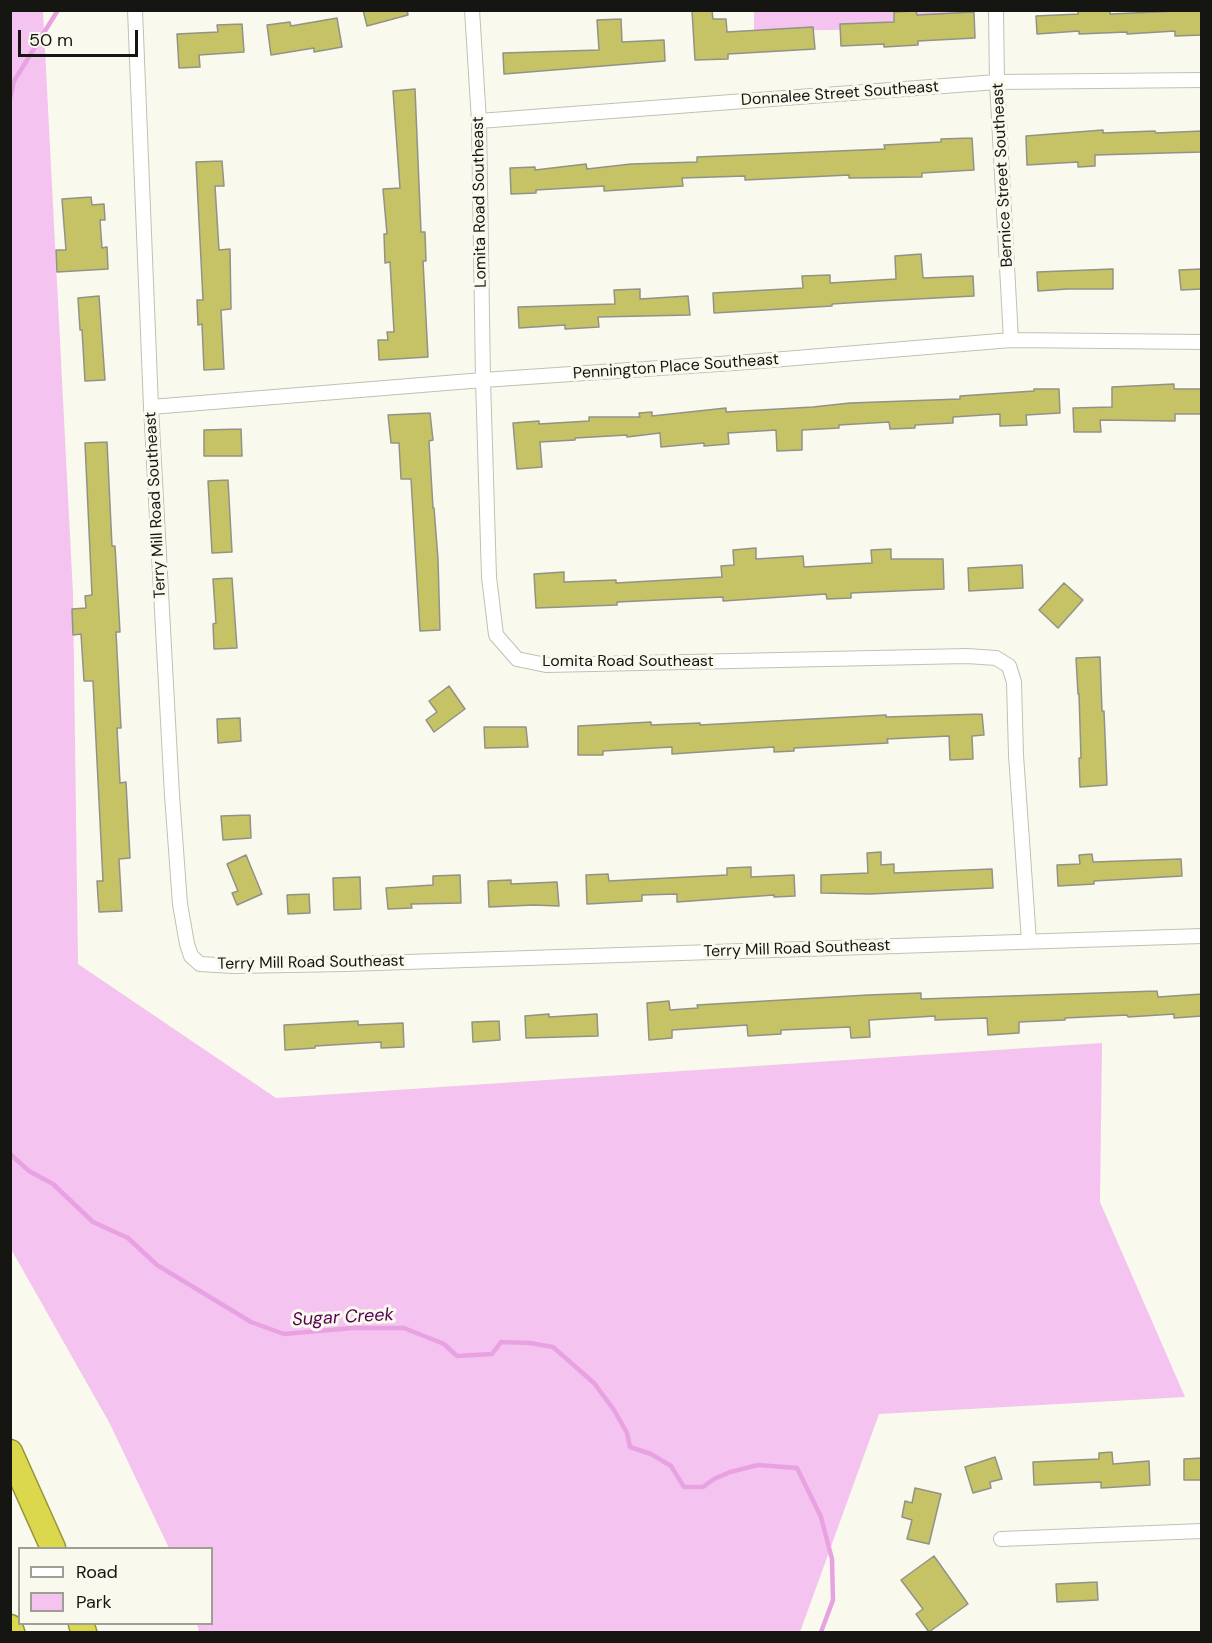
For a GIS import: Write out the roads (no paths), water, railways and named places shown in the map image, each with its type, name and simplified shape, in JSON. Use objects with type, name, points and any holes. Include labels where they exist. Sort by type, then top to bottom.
[{"type":"highway","points":[[10,1452],[53,1547]]},
{"type":"highway","points":[[10,1627],[12,1632]]},
{"type":"street","name":"Terry Mill Road Southeast","points":[[135,10],[151,407],[172,795],[180,904],[187,944],[192,956],[200,964],[233,966],[357,964],[1202,936]]},
{"type":"street","name":"Lomita Road Southeast","points":[[472,10],[479,121],[489,577],[496,635],[517,659],[546,665],[967,656],[996,658],[1009,666],[1014,682],[1016,755],[1029,941]]},
{"type":"street","name":"Bernice Street Southeast","points":[[996,10],[997,82],[1011,340]]},
{"type":"street","name":"Donnalee Street Southeast","points":[[479,121],[997,82],[1202,80]]},
{"type":"street","name":"Pennington Place Southeast","points":[[151,407],[1011,340],[1202,342]]},
{"type":"street","points":[[1001,1539],[1202,1531]]},
{"type":"waterway","points":[[10,99],[14,81],[58,10]]},
{"type":"waterway","name":"Sugar Creek","points":[[10,1154],[29,1171],[53,1184],[93,1222],[128,1238],[157,1265],[251,1322],[284,1334],[353,1328],[404,1328],[444,1344],[457,1356],[492,1354],[501,1342],[553,1347],[594,1383],[614,1410],[627,1433],[630,1447],[651,1454],[671,1466],[684,1487],[703,1487],[730,1472],[758,1465],[797,1468],[821,1517],[832,1559],[833,1600],[821,1632]]}]
